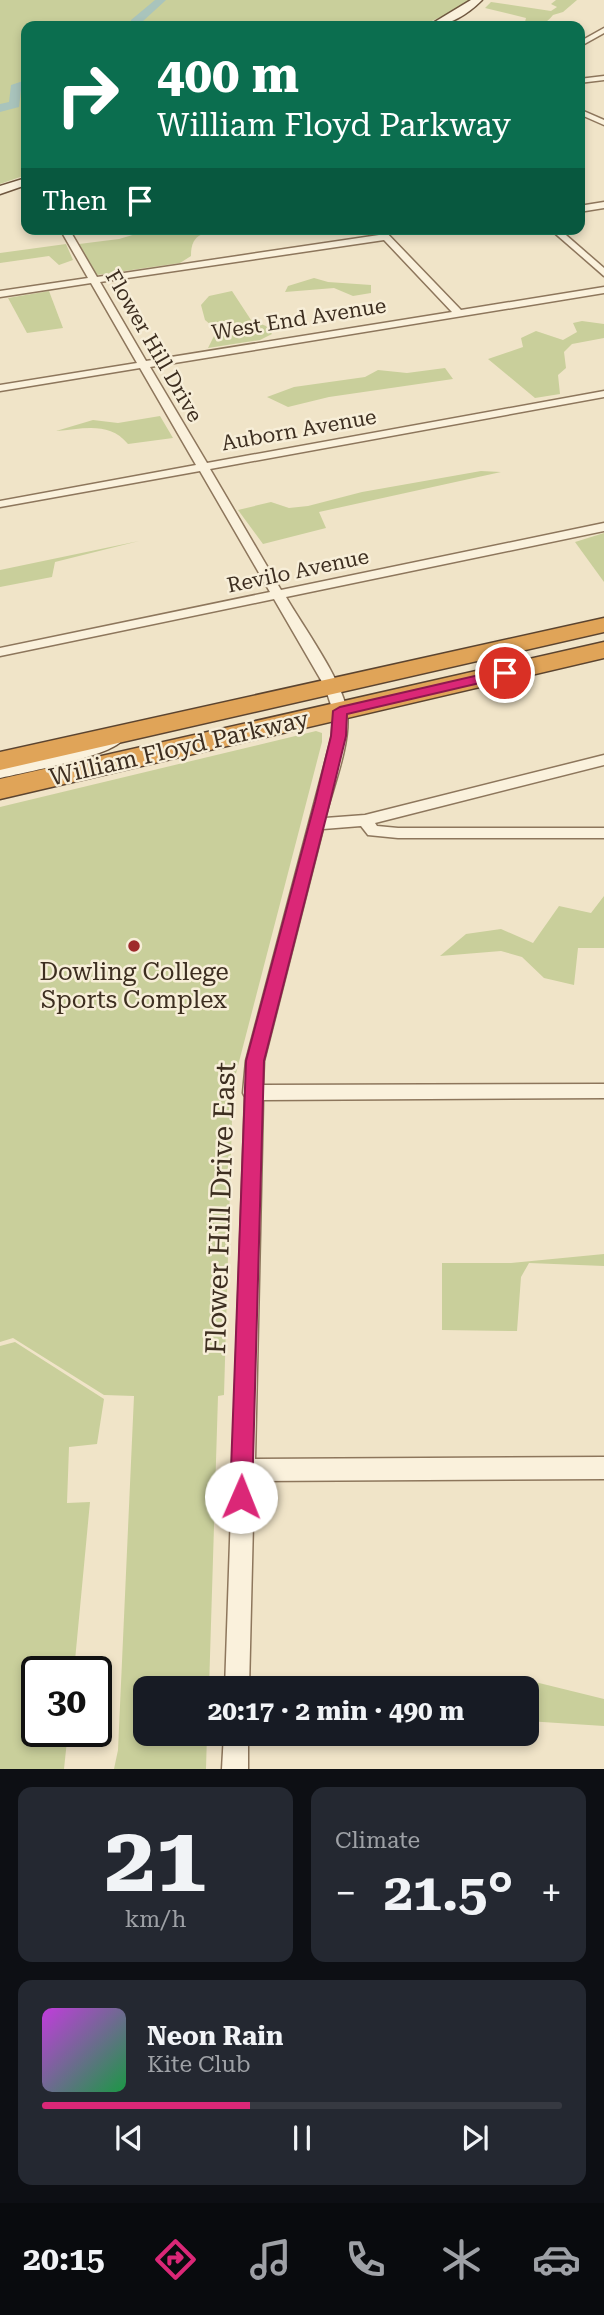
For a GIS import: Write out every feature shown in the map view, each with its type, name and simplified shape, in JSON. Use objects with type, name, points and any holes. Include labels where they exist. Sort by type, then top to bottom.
[{"type":"highway","name":"William Floyd Parkway","points":[[336,699],[604,625]]},
{"type":"highway","name":"William Floyd Parkway","points":[[0,761],[139,743],[336,699],[604,650]]},
{"type":"highway","name":"William Floyd Parkway","points":[[0,789],[139,743]]},
{"type":"street","points":[[443,21],[462,12],[477,0]]},
{"type":"street","points":[[585,41],[604,30]]},
{"type":"street","points":[[585,80],[604,78]]},
{"type":"street","points":[[585,114],[604,123]]},
{"type":"street","points":[[0,190],[21,183]]},
{"type":"street","points":[[585,208],[604,205]]},
{"type":"street","name":"Flower Hill Drive","points":[[67,235],[336,699]]},
{"type":"street","points":[[0,294],[369,235]]},
{"type":"street","points":[[383,235],[458,313]]},
{"type":"street","points":[[561,235],[604,272]]},
{"type":"street","name":"West End Avenue","points":[[0,388],[604,290]]},
{"type":"street","name":"Auborn Avenue","points":[[0,504],[604,394]]},
{"type":"street","name":"Revilo Avenue","points":[[0,652],[604,527]]},
{"type":"street","name":"Flower Hill Drive East","points":[[237,1676],[255,1061],[339,736],[336,699]]},
{"type":"street","points":[[0,771],[90,749],[139,743],[135,763],[107,774],[0,799]]},
{"type":"street","points":[[317,824],[365,820],[604,760]]},
{"type":"street","points":[[365,820],[373,831],[398,833],[604,833]]},
{"type":"street","points":[[252,1093],[604,1091]]},
{"type":"street","points":[[242,1470],[604,1468]]},
{"type":"street","points":[[235,1769],[236,1746]]},
{"type":"green space","points":[[0,0],[469,0],[460,8],[432,21],[21,21],[21,177],[0,184]]},
{"type":"green space","points":[[556,0],[577,0],[546,21],[525,21],[526,18],[485,8],[491,2],[551,11],[557,7],[551,4]]},
{"type":"green space","points":[[133,235],[201,235],[194,242],[191,256],[180,263],[97,275],[79,244]]},
{"type":"green space","points":[[66,244],[73,260],[59,265],[49,256],[0,263],[0,253]]},
{"type":"green space","points":[[314,278],[328,282],[371,285],[371,293],[353,296],[334,288],[285,292],[288,286]]},
{"type":"green space","points":[[49,291],[63,328],[27,333],[8,298]]},
{"type":"green space","points":[[232,291],[251,320],[266,326],[272,334],[260,340],[208,348],[217,330],[205,320],[201,305],[209,296]]},
{"type":"green space","points":[[582,321],[604,324],[604,338],[572,344],[564,352],[566,368],[558,375],[560,394],[535,398],[488,359],[523,347],[521,338],[536,331],[563,340],[577,332],[573,323]]},
{"type":"green space","points":[[445,368],[453,379],[329,397],[288,407],[267,397],[294,387],[365,377],[378,370],[407,373]]},
{"type":"green space","points":[[160,416],[173,438],[128,444],[113,432],[104,429],[56,431],[93,420],[118,423]]},
{"type":"green space","points":[[481,471],[501,472],[319,512],[326,528],[263,544],[238,510],[271,502],[289,508],[308,506],[362,492]]},
{"type":"green space","points":[[604,533],[604,582],[575,542]]},
{"type":"green space","points":[[139,541],[55,562],[52,577],[0,587],[0,570]]},
{"type":"green space","name":"Dowling College Sports Complex","points":[[316,731],[322,733],[322,742],[233,1085],[224,1395],[218,1396],[209,1676],[133,1676],[133,1746],[207,1746],[206,1769],[114,1769],[118,1750],[134,1396],[104,1395],[13,1338],[0,1342],[0,807]]},
{"type":"green space","points":[[604,896],[604,948],[578,948],[574,985],[544,978],[522,957],[501,951],[440,956],[466,934],[501,929],[533,943],[559,906],[591,913]]},
{"type":"green space","points":[[604,1254],[604,1266],[529,1263],[521,1277],[517,1331],[442,1330],[442,1263],[511,1263]]},
{"type":"green space","points":[[15,1342],[104,1399],[97,1444],[69,1447],[67,1503],[90,1502],[75,1656],[21,1656],[21,1747],[66,1747],[64,1769],[0,1769],[0,1346]]},
{"type":"green space","points":[[539,1683],[604,1699],[604,1726],[539,1722]]},
{"type":"waterway","points":[[136,21],[161,0]]},
{"type":"waterway","points":[[0,108],[15,104],[15,88],[21,86]]},
{"type":"place","name":"Dowling College Sports Complex","points":[[134,946]]},
{"type":"route","points":[[241,1497],[255,1061],[323,802],[339,736],[340,711],[505,673]]}]
